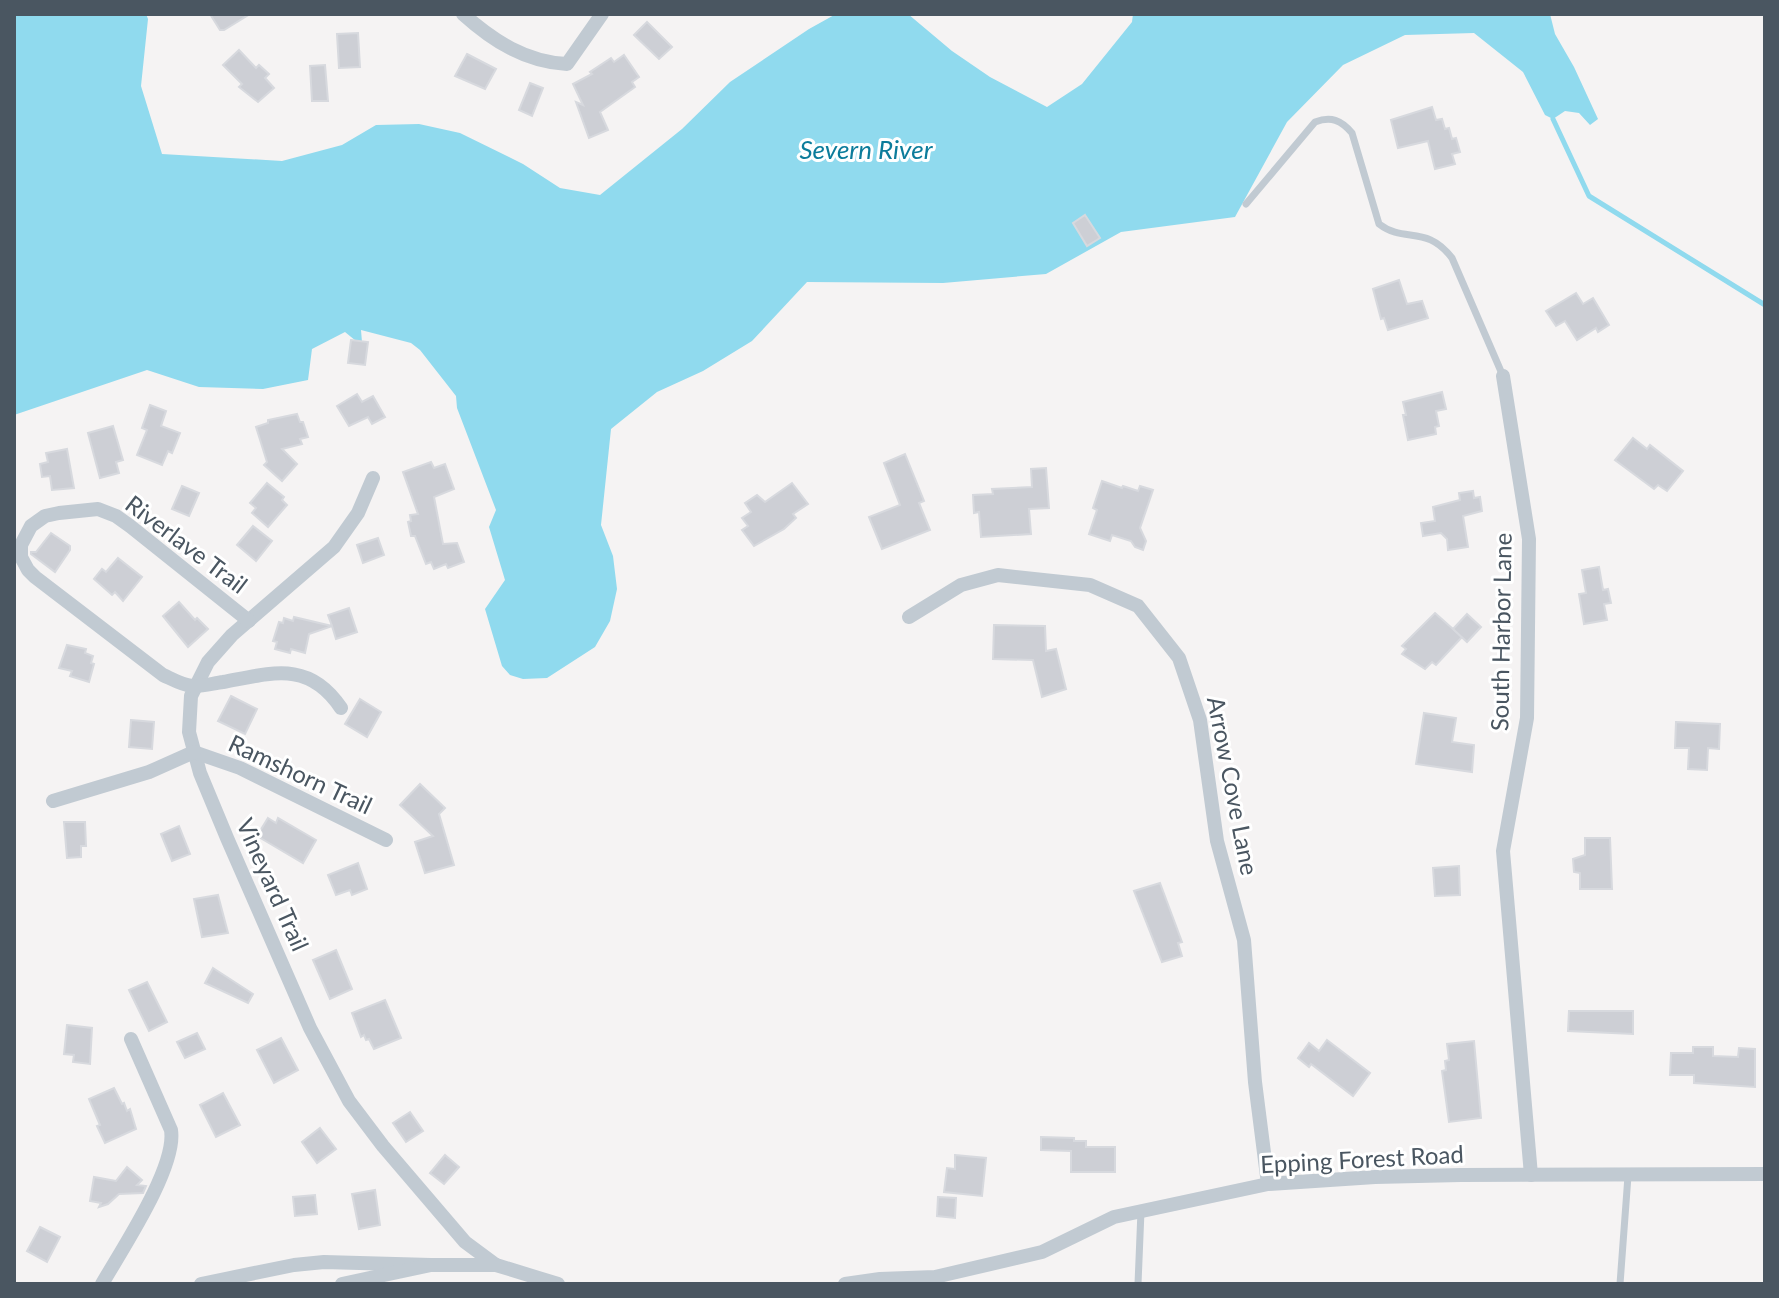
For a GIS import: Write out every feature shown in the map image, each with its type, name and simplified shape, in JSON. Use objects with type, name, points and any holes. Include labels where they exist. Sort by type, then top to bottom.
[{"type":"street","points":[[463,14],[490,38],[544,63],[567,64],[602,14]]},
{"type":"street","name":"South Harbor Lane","points":[[1503,376],[1529,539],[1527,718],[1503,851],[1531,1175]]},
{"type":"street","points":[[194,687],[215,653],[334,547],[358,513],[373,478]]},
{"type":"street","name":"Riverlave Trail","points":[[17,544],[31,526],[45,516],[89,509],[107,512],[249,621]]},
{"type":"street","points":[[17,544],[24,563],[35,577],[163,675],[194,687],[274,674],[307,676],[322,685],[341,708]]},
{"type":"street","name":"Arrow Cove Lane","points":[[909,617],[961,585],[998,575],[1090,585],[1138,606],[1179,658],[1200,720],[1217,841],[1244,940],[1255,1082],[1268,1184]]},
{"type":"street","name":"Vineyard Trail","points":[[194,687],[189,712],[189,732],[194,752],[227,838],[305,1016],[349,1101],[465,1242],[496,1265]]},
{"type":"street","points":[[53,801],[149,772],[194,752]]},
{"type":"street","name":"Ramshorn Trail","points":[[194,752],[240,768],[386,840]]},
{"type":"street","points":[[102,1284],[156,1187],[173,1145],[171,1130],[131,1039]]},
{"type":"street","name":"Epping Forest Road","points":[[845,1284],[935,1277],[1042,1252],[1114,1217],[1268,1184],[1375,1177],[1765,1174]]},
{"type":"street","points":[[201,1284],[309,1264],[496,1265],[558,1284]]},
{"type":"street","points":[[342,1284],[431,1265]]},
{"type":"lane","points":[[1246,204],[1315,122],[1327,118],[1343,123],[1352,133],[1379,224],[1388,232],[1424,236],[1441,244],[1452,258],[1503,376]]},
{"type":"lane","points":[[1620,1284],[1628,1176]]},
{"type":"lane","points":[[1138,1284],[1141,1211]]},
{"type":"water","name":"Severn River","points":[[14,14],[146,14],[141,86],[162,154],[282,161],[342,145],[376,125],[419,124],[460,133],[523,164],[560,188],[600,195],[682,129],[730,82],[836,14],[908,14],[952,51],[990,77],[1047,107],[1082,84],[1132,22],[1133,14],[1550,14],[1555,34],[1598,119],[1590,125],[1579,113],[1565,111],[1553,119],[1545,115],[1523,72],[1474,33],[1405,35],[1343,65],[1287,122],[1235,217],[1121,232],[1046,274],[943,283],[807,282],[752,341],[703,371],[657,392],[611,429],[601,525],[613,556],[617,589],[610,621],[595,647],[547,678],[523,679],[510,675],[502,666],[485,609],[505,580],[489,527],[496,510],[457,408],[456,396],[411,343],[361,330],[362,342],[356,341],[345,332],[312,349],[308,380],[263,389],[199,387],[147,370],[14,415]]},
{"type":"building","points":[[210,14],[250,14],[220,30]]},
{"type":"building","points":[[647,22],[672,47],[659,59],[634,35]]},
{"type":"building","points":[[358,33],[360,67],[339,68],[337,34]]},
{"type":"building","points":[[239,50],[256,68],[259,65],[269,74],[265,78],[274,88],[258,102],[239,87],[242,84],[223,65]]},
{"type":"building","points":[[467,54],[496,69],[485,89],[455,76]]},
{"type":"building","points":[[624,55],[639,77],[632,82],[635,87],[600,112],[608,130],[589,138],[576,102],[583,105],[573,84],[592,74],[590,72],[611,58],[614,62]]},
{"type":"building","points":[[325,65],[328,101],[312,101],[310,66]]},
{"type":"building","points":[[530,83],[543,88],[532,116],[519,110]]},
{"type":"building","points":[[1432,107],[1436,120],[1442,119],[1452,139],[1456,138],[1460,152],[1452,154],[1455,164],[1435,169],[1428,141],[1398,148],[1391,120]]},
{"type":"building","points":[[1085,215],[1100,238],[1087,246],[1073,223]]},
{"type":"building","points":[[1399,280],[1407,304],[1422,301],[1428,318],[1388,330],[1384,318],[1381,319],[1373,289]]},
{"type":"building","points":[[1576,293],[1583,304],[1593,298],[1609,325],[1598,332],[1596,328],[1577,340],[1565,321],[1556,326],[1546,311]]},
{"type":"building","points":[[351,340],[368,342],[365,365],[348,363]]},
{"type":"building","points":[[1442,392],[1446,409],[1436,411],[1439,426],[1435,427],[1436,434],[1408,440],[1403,402]]},
{"type":"building","points":[[357,394],[362,402],[373,396],[385,417],[372,424],[368,417],[349,426],[337,406]]},
{"type":"building","points":[[150,405],[166,411],[161,426],[180,433],[172,453],[168,451],[162,465],[137,455],[147,430],[142,428]]},
{"type":"building","points":[[297,414],[308,437],[300,439],[302,444],[282,449],[297,464],[282,481],[264,465],[267,462],[256,427],[268,423],[268,420]]},
{"type":"building","points":[[113,426],[123,460],[116,462],[119,473],[100,478],[88,433]]},
{"type":"building","points":[[1633,438],[1647,449],[1650,445],[1683,471],[1667,491],[1658,485],[1654,489],[1615,460]]},
{"type":"building","points":[[67,449],[74,488],[52,490],[50,476],[42,477],[40,464],[48,462],[46,453]]},
{"type":"building","points":[[905,454],[924,501],[919,503],[930,530],[882,549],[869,517],[900,505],[884,463]]},
{"type":"building","points":[[431,462],[434,468],[445,464],[454,489],[434,497],[443,544],[457,543],[464,562],[448,568],[446,564],[434,569],[431,562],[426,564],[415,536],[411,536],[408,522],[411,521],[410,515],[418,514],[403,472]]},
{"type":"building","points":[[1046,468],[1049,508],[1029,509],[1031,534],[981,537],[979,512],[974,513],[973,495],[993,494],[992,489],[1032,487],[1031,469]]},
{"type":"building","points":[[1102,481],[1138,491],[1140,486],[1153,490],[1140,528],[1146,541],[1143,550],[1131,541],[1112,535],[1110,541],[1089,534]]},
{"type":"building","points":[[267,483],[284,497],[282,500],[287,505],[268,527],[252,513],[256,508],[250,503]]},
{"type":"building","points":[[792,483],[808,504],[793,514],[796,518],[784,529],[754,546],[742,530],[748,526],[742,518],[751,512],[745,503],[757,495],[765,502]]},
{"type":"building","points":[[182,486],[199,493],[189,516],[172,509]]},
{"type":"building","points":[[1473,491],[1474,498],[1480,497],[1482,511],[1463,516],[1468,547],[1448,550],[1447,539],[1441,533],[1423,536],[1421,523],[1435,521],[1433,507],[1460,500],[1459,493]]},
{"type":"building","points":[[253,526],[272,541],[256,561],[237,545]]},
{"type":"building","points":[[51,533],[70,546],[55,572],[31,554]]},
{"type":"building","points":[[378,538],[384,555],[363,563],[357,545]]},
{"type":"building","points":[[118,558],[142,577],[123,601],[94,579],[102,569],[106,572]]},
{"type":"building","points":[[1599,567],[1603,590],[1608,589],[1611,603],[1604,604],[1607,620],[1584,624],[1579,594],[1586,593],[1582,570]]},
{"type":"building","points":[[179,602],[208,629],[188,647],[163,616]]},
{"type":"building","points":[[349,608],[357,632],[336,639],[328,615]]},
{"type":"building","points":[[1435,613],[1462,637],[1436,665],[1432,662],[1425,669],[1402,654],[1406,649],[1402,646]]},
{"type":"building","points":[[1467,614],[1481,627],[1467,642],[1453,629]]},
{"type":"building","points":[[294,617],[332,626],[309,634],[305,653],[275,649],[277,642],[273,641],[279,622],[283,623],[284,618],[293,621]]},
{"type":"building","points":[[994,625],[1045,626],[1046,651],[1056,649],[1066,689],[1042,697],[1033,660],[993,659]]},
{"type":"building","points":[[67,645],[86,649],[85,653],[93,656],[89,682],[70,676],[72,671],[59,668]]},
{"type":"building","points":[[231,696],[257,709],[245,734],[218,721]]},
{"type":"building","points":[[360,699],[381,712],[367,737],[345,724]]},
{"type":"building","points":[[1424,713],[1456,718],[1452,742],[1474,745],[1472,772],[1416,764]]},
{"type":"building","points":[[131,720],[154,722],[152,749],[129,747]]},
{"type":"building","points":[[1676,722],[1720,724],[1719,749],[1708,748],[1707,770],[1688,769],[1689,748],[1675,748]]},
{"type":"building","points":[[420,784],[445,808],[439,814],[454,865],[425,873],[415,842],[433,836],[400,805]]},
{"type":"building","points":[[268,818],[276,823],[278,818],[316,840],[303,863],[257,836]]},
{"type":"building","points":[[64,822],[85,822],[86,846],[81,846],[81,857],[67,858]]},
{"type":"building","points":[[179,826],[190,854],[172,861],[161,834]]},
{"type":"building","points":[[1585,838],[1610,838],[1612,889],[1580,889],[1580,873],[1574,872],[1573,859],[1585,855]]},
{"type":"building","points":[[358,863],[367,889],[352,895],[350,890],[336,895],[328,875]]},
{"type":"building","points":[[1459,866],[1460,895],[1435,896],[1433,868]]},
{"type":"building","points":[[1160,883],[1182,942],[1178,943],[1182,956],[1162,962],[1134,891]]},
{"type":"building","points":[[218,895],[228,933],[202,937],[194,899]]},
{"type":"building","points":[[336,950],[352,989],[330,999],[313,960]]},
{"type":"building","points":[[213,968],[253,994],[248,1003],[205,983]]},
{"type":"building","points":[[147,982],[167,1022],[149,1031],[129,990]]},
{"type":"building","points":[[385,1000],[401,1038],[374,1049],[369,1039],[366,1040],[364,1035],[361,1037],[352,1013]]},
{"type":"building","points":[[1569,1011],[1633,1011],[1633,1034],[1568,1031]]},
{"type":"building","points":[[67,1025],[92,1028],[90,1064],[73,1062],[74,1055],[64,1054]]},
{"type":"building","points":[[197,1033],[205,1049],[185,1058],[177,1042]]},
{"type":"building","points":[[281,1038],[298,1070],[274,1083],[257,1050]]},
{"type":"building","points":[[1327,1040],[1370,1073],[1353,1096],[1311,1064],[1309,1067],[1298,1058],[1309,1043],[1319,1051]]},
{"type":"building","points":[[1474,1041],[1481,1118],[1449,1122],[1442,1071],[1446,1070],[1445,1061],[1449,1060],[1447,1044]]},
{"type":"building","points":[[1693,1047],[1713,1047],[1713,1056],[1738,1057],[1739,1048],[1755,1049],[1755,1087],[1694,1083],[1694,1075],[1670,1075],[1671,1053],[1693,1053]]},
{"type":"building","points":[[114,1088],[127,1111],[130,1109],[136,1129],[105,1143],[89,1099]]},
{"type":"building","points":[[223,1093],[240,1125],[216,1137],[200,1105]]},
{"type":"building","points":[[410,1112],[423,1131],[406,1142],[393,1123]]},
{"type":"building","points":[[320,1128],[336,1149],[317,1163],[302,1142]]},
{"type":"building","points":[[1041,1137],[1074,1138],[1074,1141],[1086,1141],[1086,1147],[1115,1147],[1115,1172],[1071,1172],[1071,1151],[1041,1150]]},
{"type":"building","points":[[445,1155],[459,1167],[444,1184],[430,1173]]},
{"type":"building","points":[[955,1155],[986,1158],[982,1196],[944,1192],[947,1168],[955,1169]]},
{"type":"building","points":[[127,1167],[142,1180],[137,1185],[146,1186],[143,1193],[119,1194],[99,1207],[101,1203],[90,1201],[94,1177],[116,1181]]},
{"type":"building","points":[[375,1190],[380,1225],[359,1229],[352,1194]]},
{"type":"building","points":[[315,1195],[317,1214],[295,1216],[293,1197]]},
{"type":"building","points":[[938,1197],[956,1198],[955,1218],[937,1216]]},
{"type":"building","points":[[40,1227],[60,1237],[47,1262],[27,1251]]},
{"type":"waterway","points":[[1553,119],[1589,196],[1765,305]]}]
